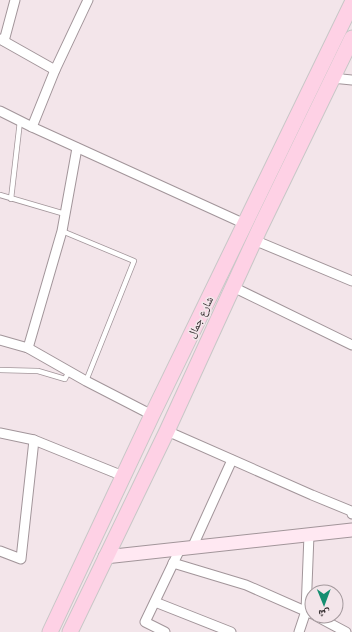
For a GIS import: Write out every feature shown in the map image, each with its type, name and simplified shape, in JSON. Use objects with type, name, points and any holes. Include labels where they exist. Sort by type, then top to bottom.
[{"type":"main road","name":"شارع جمال","points":[[50,632],[152,415],[352,3]]},
{"type":"main road","name":"شارع جمال","points":[[70,632],[167,430],[256,235],[352,38]]},
{"type":"main road","points":[[245,224],[256,235]]},
{"type":"street","points":[[15,0],[2,40],[55,70]]},
{"type":"street","points":[[32,127],[55,70],[88,0]]},
{"type":"street","points":[[332,78],[352,80]]},
{"type":"street","points":[[0,111],[77,148],[245,224]]},
{"type":"street","points":[[28,348],[62,231],[77,148]]},
{"type":"street","points":[[256,235],[352,281]]},
{"type":"street","points":[[232,287],[352,345]]},
{"type":"street","points":[[0,340],[28,348],[86,381],[152,415]]},
{"type":"street","points":[[167,430],[232,460],[352,510]]},
{"type":"street","points":[[0,433],[34,440],[123,476]]},
{"type":"street","points":[[0,550],[21,559],[34,440]]},
{"type":"street","points":[[165,632],[145,622],[173,563],[186,548],[232,460]]},
{"type":"street","points":[[105,557],[352,530]]},
{"type":"street","points":[[309,535],[309,584]]},
{"type":"street","points":[[173,563],[246,585],[304,611]]},
{"type":"street","points":[[155,602],[231,632]]},
{"type":"street","points":[[299,632],[304,622]]},
{"type":"street","points":[[331,624],[346,632]]},
{"type":"lane","points":[[12,199],[20,121]]},
{"type":"lane","points":[[0,197],[65,214]]},
{"type":"lane","points":[[62,231],[134,261],[86,381]]},
{"type":"lane","points":[[0,370],[38,371],[64,379],[69,371]]}]
